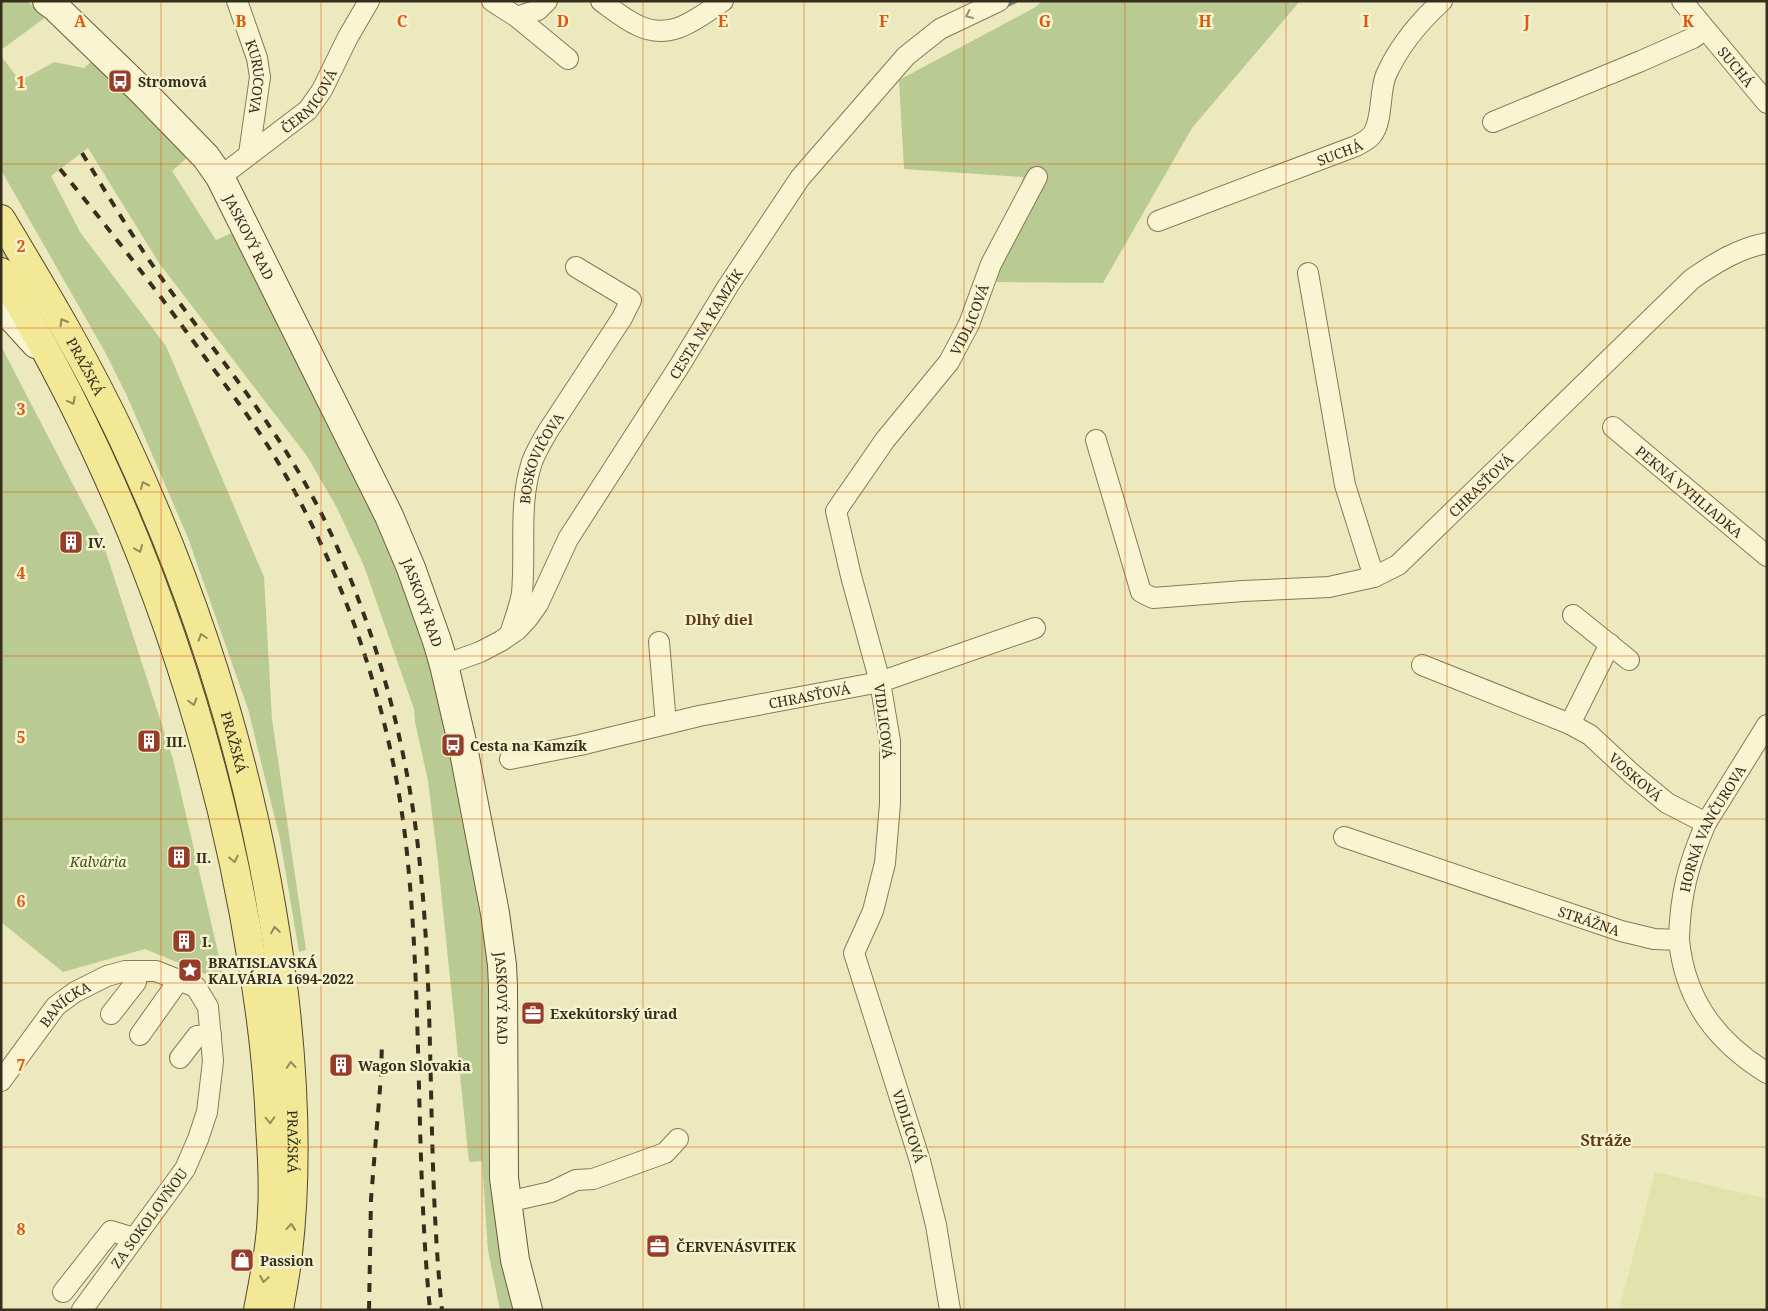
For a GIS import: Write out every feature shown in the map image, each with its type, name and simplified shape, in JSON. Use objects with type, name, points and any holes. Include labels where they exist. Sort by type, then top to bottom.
[{"type":"main road","name":"PRAŽSKÁ","points":[[1,219],[75,344],[124,440],[150,498],[199,626],[239,756],[256,823],[278,946],[288,1027],[294,1113],[293,1197],[288,1255],[278,1310]]},
{"type":"main road","name":"PRAŽSKÁ","points":[[1,272],[49,358],[122,506],[153,583],[190,691],[228,830],[264,1036],[269,1091],[273,1208],[269,1248],[258,1310]]},
{"type":"street","name":"JASKOVÝ RAD","points":[[47,1],[61,12],[142,91],[206,156],[220,176],[389,516],[411,568],[444,665],[462,742],[498,929],[503,987],[504,1170],[516,1266],[528,1310]]},
{"type":"street","name":"KURUCOVA","points":[[237,1],[257,58],[260,77],[249,154]]},
{"type":"street","name":"ČERNICOVÁ","points":[[220,176],[308,110],[322,90],[348,37],[369,1]]},
{"type":"street","points":[[492,1],[517,18],[568,59]]},
{"type":"street","points":[[517,18],[538,10],[547,1]]},
{"type":"street","points":[[601,1],[638,26],[660,31],[676,29],[691,23],[723,1]]},
{"type":"street","name":"CESTA NA KAMZÍK","points":[[444,665],[480,652],[510,636],[528,618],[538,604],[568,539],[728,286],[800,178],[906,56],[940,29],[999,1]]},
{"type":"street","name":"SUCHÁ","points":[[1158,221],[1365,141],[1372,135],[1377,126],[1385,76],[1418,24],[1442,1]]},
{"type":"street","name":"SUCHÁ","points":[[1682,1],[1704,30],[1767,103]]},
{"type":"street","points":[[1493,122],[1641,61],[1693,38],[1704,30]]},
{"type":"street","name":"VIDLICOVÁ","points":[[950,1310],[936,1225],[920,1161],[854,953],[873,911],[885,863],[890,804],[890,741],[880,682],[851,576],[836,511],[886,440],[949,362],[969,324],[992,264],[1037,177]]},
{"type":"street","name":"CHRASŤOVÁ","points":[[1096,440],[1141,592],[1152,598],[1329,587],[1374,577],[1398,565],[1692,279],[1742,250],[1767,243]]},
{"type":"street","name":"BOSKOVIČOVA","points":[[510,636],[521,596],[523,515],[527,481],[532,463],[548,431],[622,318],[631,300],[576,267]]},
{"type":"street","points":[[1308,273],[1345,485],[1374,577]]},
{"type":"street","points":[[1,306],[49,358]]},
{"type":"street","name":"PEKNÁ VYHLIADKA","points":[[1613,428],[1767,556]]},
{"type":"street","points":[[1574,615],[1629,660]]},
{"type":"street","name":"CHRASŤOVÁ","points":[[510,759],[746,707],[880,682],[1035,628]]},
{"type":"street","points":[[659,642],[666,724]]},
{"type":"street","points":[[1570,724],[1610,644]]},
{"type":"street","name":"VOSKOVÁ","points":[[1422,665],[1570,724],[1590,735],[1632,774],[1668,803],[1706,823]]},
{"type":"street","name":"HORNÁ VANČUROVA","points":[[1679,940],[1685,880],[1693,854],[1706,823],[1767,725]]},
{"type":"street","name":"STRÁŽNA","points":[[1344,837],[1621,931],[1654,939],[1679,940]]},
{"type":"street","points":[[1679,940],[1687,981],[1710,1024],[1733,1048],[1767,1074]]},
{"type":"street","name":"BANÍCKA","points":[[1,1081],[56,1006],[65,998],[107,976],[125,971],[156,971]]},
{"type":"street","points":[[111,1014],[136,982],[136,971]]},
{"type":"street","name":"ZA SOKOLOVŇOU","points":[[82,1310],[185,1168],[207,1112],[213,1061],[208,1007],[196,987],[156,971]]},
{"type":"street","points":[[140,1035],[180,980]]},
{"type":"street","points":[[180,1058],[197,1036],[211,1035]]},
{"type":"street","points":[[507,1202],[551,1192],[576,1180],[593,1179],[665,1153],[678,1139]]},
{"type":"street","points":[[63,1292],[111,1231],[134,1238]]},
{"type":"green space","points":[[1,1],[27,1],[46,17],[1,50]]},
{"type":"green space","points":[[1042,1],[1300,1],[1192,128],[1103,283],[992,282],[1023,177],[904,169],[899,80],[1034,8]]},
{"type":"green space","points":[[1,56],[20,81],[54,62],[84,68],[96,57],[188,157],[172,171],[216,240],[236,231],[387,539],[431,663],[485,912],[517,1310],[500,1310],[488,1251],[482,1161],[469,1162],[438,862],[428,781],[414,709],[364,566],[337,508],[307,456],[159,263],[88,148],[51,176],[80,232],[166,346],[264,577],[272,719],[306,950],[299,952],[280,839],[248,709],[188,538],[127,396],[105,352],[1,170]]},
{"type":"green space","points":[[1,239],[111,438],[157,543],[220,725],[266,942],[280,1060],[235,819],[53,342],[1,254]]},
{"type":"green space","name":"Kalvária","points":[[1,346],[102,540],[173,759],[225,982],[145,949],[63,972],[1,922]]},
{"type":"green space","points":[[1655,1172],[1767,1199],[1767,1310],[1619,1310]]},
{"type":"waterway","points":[[1002,7],[1015,1]]},
{"type":"railway","points":[[82,153],[170,290],[267,422],[302,478],[337,546],[354,587],[383,672],[404,760],[412,804],[424,905],[434,1194],[442,1310]]},
{"type":"railway","points":[[60,169],[169,308],[273,454],[306,512],[327,557],[363,650],[390,746],[406,844],[415,960],[422,1194],[430,1310]]},
{"type":"railway","points":[[369,1310],[371,1199],[382,1041]]},
{"type":"place","name":"Stromová","points":[[120,81]]},
{"type":"place","name":"IV.","points":[[71,542]]},
{"type":"place","name":"III.","points":[[149,741]]},
{"type":"place","name":"Cesta na Kamzík","points":[[453,745]]},
{"type":"place","name":"II.","points":[[179,857]]},
{"type":"place","name":"I.","points":[[184,941]]},
{"type":"place","name":"BRATISLAVSKÁ KALVÁRIA 1694-2022","points":[[190,970]]},
{"type":"place","name":"Exekútorský úrad","points":[[533,1013]]},
{"type":"place","name":"Wagon Slovakia","points":[[341,1065]]},
{"type":"place","name":"ČERVENÁSVITEK","points":[[658,1246]]},
{"type":"place","name":"Passion","points":[[242,1260]]},
{"type":"district","name":"Dlhý diel","points":[[719,619]]},
{"type":"district","name":"Stráže","points":[[1606,1140]]}]
